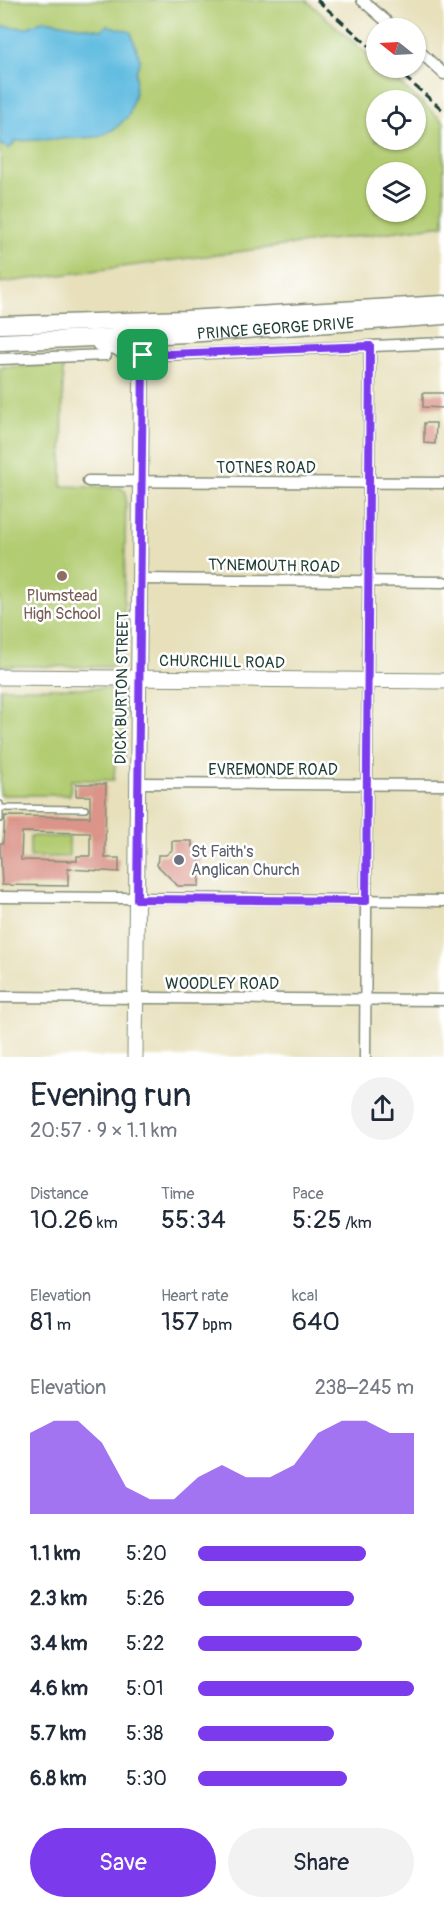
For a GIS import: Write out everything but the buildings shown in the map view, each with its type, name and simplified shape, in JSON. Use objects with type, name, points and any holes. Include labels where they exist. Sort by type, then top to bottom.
[{"type":"main road","name":"PRINCE GEORGE DRIVE","points":[[0,342],[34,341],[142,328],[444,304]]},
{"type":"main road","name":"PRINCE GEORGE DRIVE","points":[[0,326],[142,328],[444,316]]},
{"type":"main road","points":[[34,341],[108,344],[137,356],[141,375]]},
{"type":"street","points":[[362,0],[383,18]]},
{"type":"street","points":[[426,57],[444,74]]},
{"type":"street","points":[[137,356],[142,328]]},
{"type":"street","name":"PRINCE GEORGE DRIVE","points":[[137,356],[176,352],[444,342]]},
{"type":"street","points":[[365,1057],[370,346]]},
{"type":"street","points":[[0,358],[106,355]]},
{"type":"street","name":"DICK BURTON STREET","points":[[135,1057],[141,375]]},
{"type":"street","name":"TOTNES ROAD","points":[[87,481],[444,483]]},
{"type":"street","name":"TYNEMOUTH ROAD","points":[[140,579],[444,582]]},
{"type":"street","name":"CHURCHILL ROAD","points":[[0,677],[444,681]]},
{"type":"street","name":"EVREMONDE ROAD","points":[[138,783],[444,785]]},
{"type":"street","points":[[0,897],[444,901]]},
{"type":"street","name":"WOODLEY ROAD","points":[[0,997],[444,1000]]},
{"type":"lane","points":[[0,819],[0,806],[85,809]]},
{"type":"green space","points":[[0,0],[306,0],[366,53],[366,78],[393,78],[407,90],[366,90],[366,150],[426,150],[426,106],[444,122],[444,225],[0,283]]},
{"type":"green space","name":"Plumstead High School","points":[[63,365],[62,486],[121,488],[126,492],[123,659],[116,667],[0,666],[0,367]]},
{"type":"green space","points":[[0,688],[108,688],[125,701],[125,762],[115,762],[114,780],[71,780],[70,795],[0,795]]},
{"type":"green space","points":[[30,836],[69,837],[69,857],[30,857]]},
{"type":"water","points":[[44,20],[102,30],[107,25],[131,32],[140,60],[136,72],[135,93],[129,115],[116,128],[99,137],[16,141],[9,149],[0,144],[0,26],[26,28]]},
{"type":"railway","points":[[317,0],[366,43]]},
{"type":"railway","points":[[406,78],[444,111]]},
{"type":"place","name":"Plumstead High School","points":[[62,576]]},
{"type":"place","name":"St Faith's Anglican Church","points":[[179,860]]},
{"type":"route","points":[[370,346],[366,901],[137,899],[143,355],[370,346]]}]
